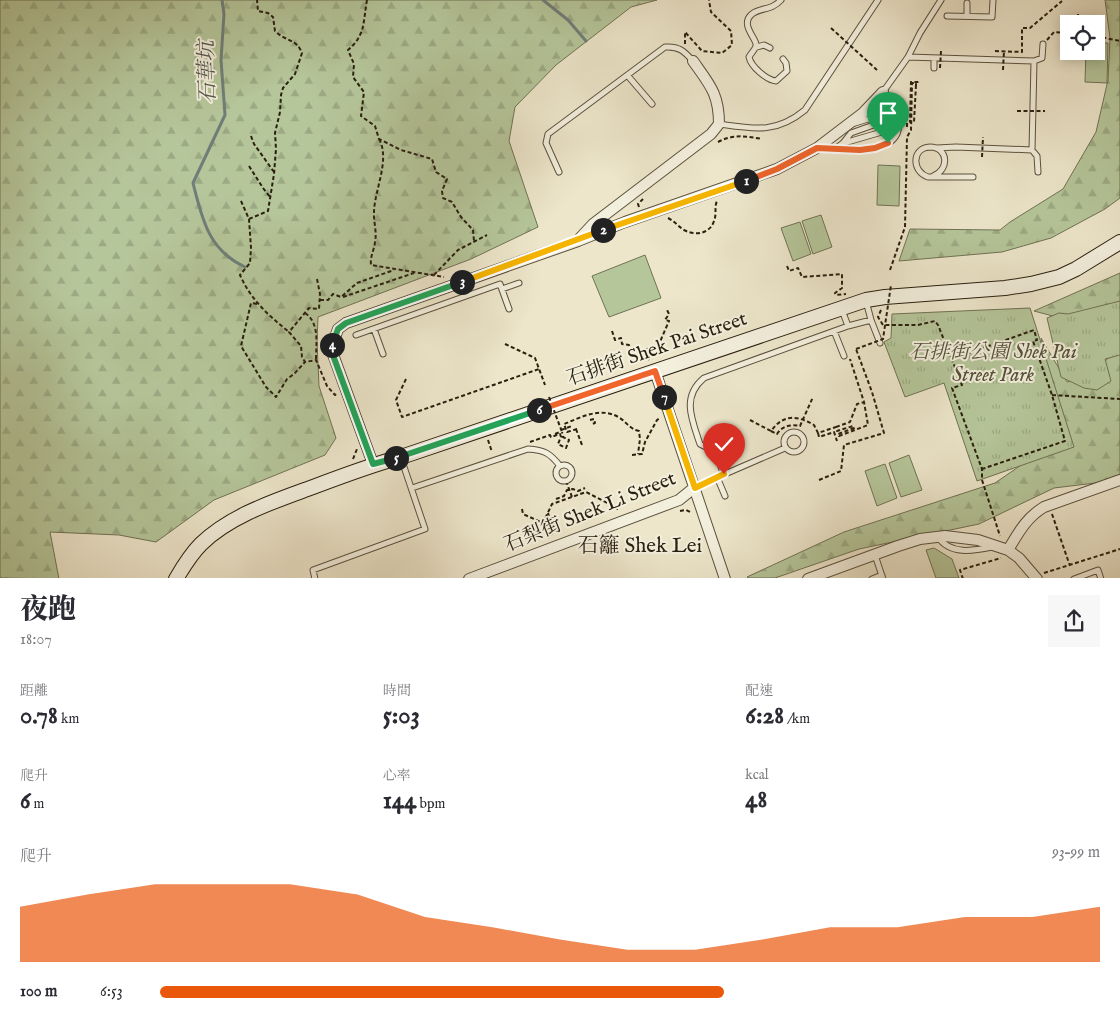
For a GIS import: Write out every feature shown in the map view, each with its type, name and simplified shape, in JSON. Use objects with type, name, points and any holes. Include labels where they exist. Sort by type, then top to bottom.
[{"type":"street","points":[[578,241],[593,224],[711,134],[719,124],[718,100],[693,61]]},
{"type":"street","points":[[373,464],[331,349],[338,329],[346,323],[768,172],[817,148],[863,113],[883,92]]},
{"type":"street","points":[[619,204],[625,222]]},
{"type":"street","name":"石排街 Shek Pai Street","points":[[176,578],[201,544],[237,519],[268,504],[373,464],[401,457],[652,367],[844,302],[1031,284],[1058,277],[1076,269],[1120,242]]},
{"type":"street","points":[[652,367],[725,578]]},
{"type":"street","points":[[1003,547],[1035,513],[1120,480]]},
{"type":"street","name":"石梨街 Shek Li Street","points":[[469,578],[679,500],[695,488]]},
{"type":"street","points":[[808,578],[920,539],[938,536],[964,537],[1003,547],[1019,558],[1037,578]]},
{"type":"lane","points":[[756,47],[749,29],[750,18],[753,14],[769,9],[781,0]]},
{"type":"lane","points":[[719,124],[751,128],[780,126],[793,120],[806,110],[878,0]]},
{"type":"lane","points":[[817,148],[860,150],[875,148],[888,143],[896,136],[899,127],[897,103],[883,92],[908,57],[940,0]]},
{"type":"lane","points":[[946,16],[992,17],[993,0]]},
{"type":"lane","points":[[967,3],[967,16]]},
{"type":"lane","points":[[908,57],[1034,61],[1042,58],[1043,44]]},
{"type":"lane","points":[[770,48],[764,45],[756,47],[750,54],[749,60],[770,80],[776,81],[787,71],[786,63],[782,59]]},
{"type":"lane","points":[[559,172],[546,143],[548,134],[666,47],[684,50],[693,61]]},
{"type":"lane","points":[[934,59],[937,68]]},
{"type":"lane","points":[[1034,61],[1032,150],[1037,156],[1038,172]]},
{"type":"lane","points":[[628,76],[652,104]]},
{"type":"lane","points":[[863,113],[897,103]]},
{"type":"lane","points":[[848,125],[898,113]]},
{"type":"lane","points":[[843,143],[851,134],[898,113]]},
{"type":"lane","points":[[835,148],[843,143],[899,127]]},
{"type":"lane","points":[[973,177],[924,175],[917,169],[918,154],[930,147],[1032,150]]},
{"type":"lane","points":[[933,176],[942,172],[945,163],[942,154],[935,148]]},
{"type":"lane","points":[[502,289],[519,283]]},
{"type":"lane","points":[[356,335],[500,284],[509,309]]},
{"type":"lane","points":[[422,296],[428,310]]},
{"type":"lane","points":[[866,300],[880,343]]},
{"type":"lane","points":[[844,302],[848,326]]},
{"type":"lane","points":[[724,474],[717,456],[712,450],[700,444],[690,406],[696,386],[704,378],[834,330],[871,320]]},
{"type":"lane","points":[[374,329],[383,354]]},
{"type":"lane","points":[[834,330],[844,356]]},
{"type":"lane","points":[[795,432],[801,435],[804,441],[800,450],[790,452],[785,448],[784,439],[788,434],[795,432]]},
{"type":"lane","points":[[695,488],[785,448]]},
{"type":"lane","points":[[412,488],[528,449],[541,450],[553,457],[560,466]]},
{"type":"lane","points":[[315,578],[313,570],[425,529],[401,457]]},
{"type":"lane","points":[[560,466],[567,466],[571,470],[570,477],[566,481],[561,481],[557,477],[556,472],[560,466]]},
{"type":"lane","points":[[717,477],[725,496]]},
{"type":"lane","points":[[872,578],[883,577],[876,555]]},
{"type":"lane","points":[[1074,578],[1098,570],[1101,578]]},
{"type":"path","points":[[249,219],[268,211],[274,172],[276,128],[280,112],[281,95],[295,74],[302,53],[296,43],[282,37],[275,31],[273,17],[268,13],[258,11],[257,0]]},
{"type":"path","points":[[367,0],[360,37],[348,50],[354,64],[353,77],[364,92],[361,116],[375,126],[382,145],[383,160],[374,214],[375,243],[370,258],[371,265],[447,277],[437,280]]},
{"type":"path","points":[[684,50],[685,32],[702,51],[722,53],[732,45],[731,31],[711,12],[709,0]]},
{"type":"path","points":[[995,51],[1022,52],[1022,28],[1030,28],[1062,1]]},
{"type":"path","points":[[831,28],[877,70]]},
{"type":"path","points":[[1043,44],[1054,32],[1060,32]]},
{"type":"path","points":[[1105,37],[1120,41]]},
{"type":"path","points":[[937,68],[941,51]]},
{"type":"path","points":[[1003,70],[1004,51]]},
{"type":"path","points":[[890,270],[905,227],[907,137],[911,130],[912,83],[916,83],[916,85],[914,122],[910,122],[912,82],[919,82]]},
{"type":"path","points":[[1017,111],[1045,111]]},
{"type":"path","points":[[711,146],[726,138],[740,135],[762,139]]},
{"type":"path","points":[[251,136],[254,144],[274,172]]},
{"type":"path","points":[[982,157],[983,137]]},
{"type":"path","points":[[379,139],[401,150],[432,159],[436,172],[447,179],[442,191],[443,198],[452,202],[461,217],[473,230],[474,241]]},
{"type":"path","points":[[248,166],[270,197]]},
{"type":"path","points":[[640,208],[638,204],[648,195]]},
{"type":"path","points":[[672,214],[663,217],[674,221],[684,230],[699,234],[708,230],[714,223],[716,215],[715,204],[719,199],[716,200]]},
{"type":"path","points":[[241,201],[249,219],[251,259],[240,275],[248,292],[258,304],[275,322],[289,332],[301,346],[302,357],[306,362]]},
{"type":"path","points":[[434,275],[454,253],[486,235]]},
{"type":"path","points":[[787,266],[789,271],[798,268],[802,277],[842,274],[842,288],[835,293],[836,295],[846,294],[844,302]]},
{"type":"path","points":[[342,296],[357,283],[395,270]]},
{"type":"path","points":[[320,300],[328,300],[333,294],[345,297],[416,272]]},
{"type":"path","points":[[289,332],[308,308],[319,309],[320,300],[317,279]]},
{"type":"path","points":[[819,480],[841,472],[844,445],[884,433],[872,392],[856,349],[883,340],[891,284]]},
{"type":"path","points":[[258,304],[251,303],[241,346],[266,387],[276,397],[287,379],[306,362],[316,360]]},
{"type":"path","points":[[882,308],[878,316],[883,325],[918,325],[935,321],[962,385],[952,388],[982,469],[982,480],[1003,547],[960,570],[963,578]]},
{"type":"path","points":[[612,331],[615,340],[621,338],[622,344],[629,345],[634,355],[659,344],[669,321],[665,320],[669,314],[667,310]]},
{"type":"path","points":[[305,314],[311,318],[314,325],[316,360],[327,386],[334,396],[337,395],[334,386]]},
{"type":"path","points":[[950,356],[956,353],[966,354],[1034,330],[1038,340],[1033,341],[1052,395],[1065,441],[982,469]]},
{"type":"path","points":[[505,344],[535,358],[545,385]]},
{"type":"path","points":[[645,350],[652,367]]},
{"type":"path","points":[[836,427],[837,431],[853,426],[854,428],[838,434],[839,436],[868,425],[864,402],[849,355],[844,356]]},
{"type":"path","points":[[406,379],[396,400],[402,417],[540,370]]},
{"type":"path","points":[[1052,395],[1120,399]]},
{"type":"path","points":[[549,397],[561,431]]},
{"type":"path","points":[[750,420],[778,434],[786,427],[800,426],[813,397]]},
{"type":"path","points":[[818,433],[850,422],[857,404],[864,402]]},
{"type":"path","points":[[582,445],[577,429],[567,432],[564,424],[596,412],[609,413],[621,419],[630,428],[639,431],[638,454]]},
{"type":"path","points":[[632,455],[642,454],[645,442],[657,420],[663,417]]},
{"type":"path","points":[[590,420],[594,419],[595,423],[592,424]]},
{"type":"path","points":[[771,431],[775,425],[784,420],[803,419],[814,425],[819,437],[834,432],[837,441]]},
{"type":"path","points":[[555,434],[572,426]]},
{"type":"path","points":[[486,436],[493,454]]},
{"type":"path","points":[[353,459],[357,450],[354,441]]},
{"type":"path","points":[[566,481],[572,497]]},
{"type":"path","points":[[556,499],[564,496],[566,490],[573,489],[578,491],[585,488]]},
{"type":"path","points":[[522,509],[524,514],[543,523],[552,504],[586,492],[618,510]]},
{"type":"path","points":[[676,511],[686,510],[694,514]]},
{"type":"path","points":[[544,542],[553,532],[548,514]]},
{"type":"path","points":[[1052,514],[1070,566]]},
{"type":"path","points":[[1046,573],[1120,549]]},
{"type":"green space","points":[[0,0],[657,0],[631,7],[556,65],[515,107],[509,141],[538,227],[471,259],[318,317],[319,386],[336,438],[325,455],[214,500],[156,542],[119,535],[50,532],[59,578],[0,578]]},
{"type":"green space","points":[[1105,0],[1120,0],[1120,198],[1105,209],[1051,238],[1002,252],[899,261],[910,229],[1000,230],[1063,189],[1096,132],[1108,80],[1110,38]]},
{"type":"green space","points":[[1105,43],[1108,43],[1107,83],[1085,82],[1086,60],[1105,60]]},
{"type":"green space","points":[[878,165],[900,166],[899,206],[877,205]]},
{"type":"green space","points":[[821,215],[832,247],[813,254],[802,221]]},
{"type":"green space","points":[[800,222],[811,254],[793,261],[781,228]]},
{"type":"green space","points":[[645,255],[661,298],[609,317],[592,276]]},
{"type":"green space","points":[[1120,273],[1120,303],[1064,319],[1034,311]]},
{"type":"green space","points":[[1120,301],[1120,355],[1105,359],[1111,381],[1097,390],[1084,388],[1061,377],[1047,318],[1059,313],[1068,314]]},
{"type":"green space","name":"石排街公園 Shek Pai Street Park","points":[[1030,308],[1074,447],[977,481],[944,383],[905,397],[884,342],[891,338],[892,314]]},
{"type":"green space","points":[[1041,338],[1067,382],[1099,376],[1106,360],[1120,348],[1120,480],[1054,488],[979,524],[859,549],[775,578],[747,577],[844,532],[995,483],[1059,439]]},
{"type":"green space","points":[[909,455],[922,490],[901,497],[889,463]]},
{"type":"green space","points":[[885,464],[897,498],[877,506],[865,471]]},
{"type":"green space","points":[[934,548],[952,559],[959,578],[936,578],[926,550]]},
{"type":"waterway","name":"石華坑","points":[[222,0],[224,14],[221,60],[225,115],[193,183],[208,232],[223,252],[245,267]]},
{"type":"waterway","points":[[543,0],[568,20],[586,41]]},
{"type":"district","name":"石籬 Shek Lei","points":[[640,546]]},
{"type":"route","points":[[724,474],[695,488],[655,371],[401,457],[373,464],[331,349],[335,334],[346,323],[777,169],[817,148],[860,150],[875,148],[888,143]]}]
